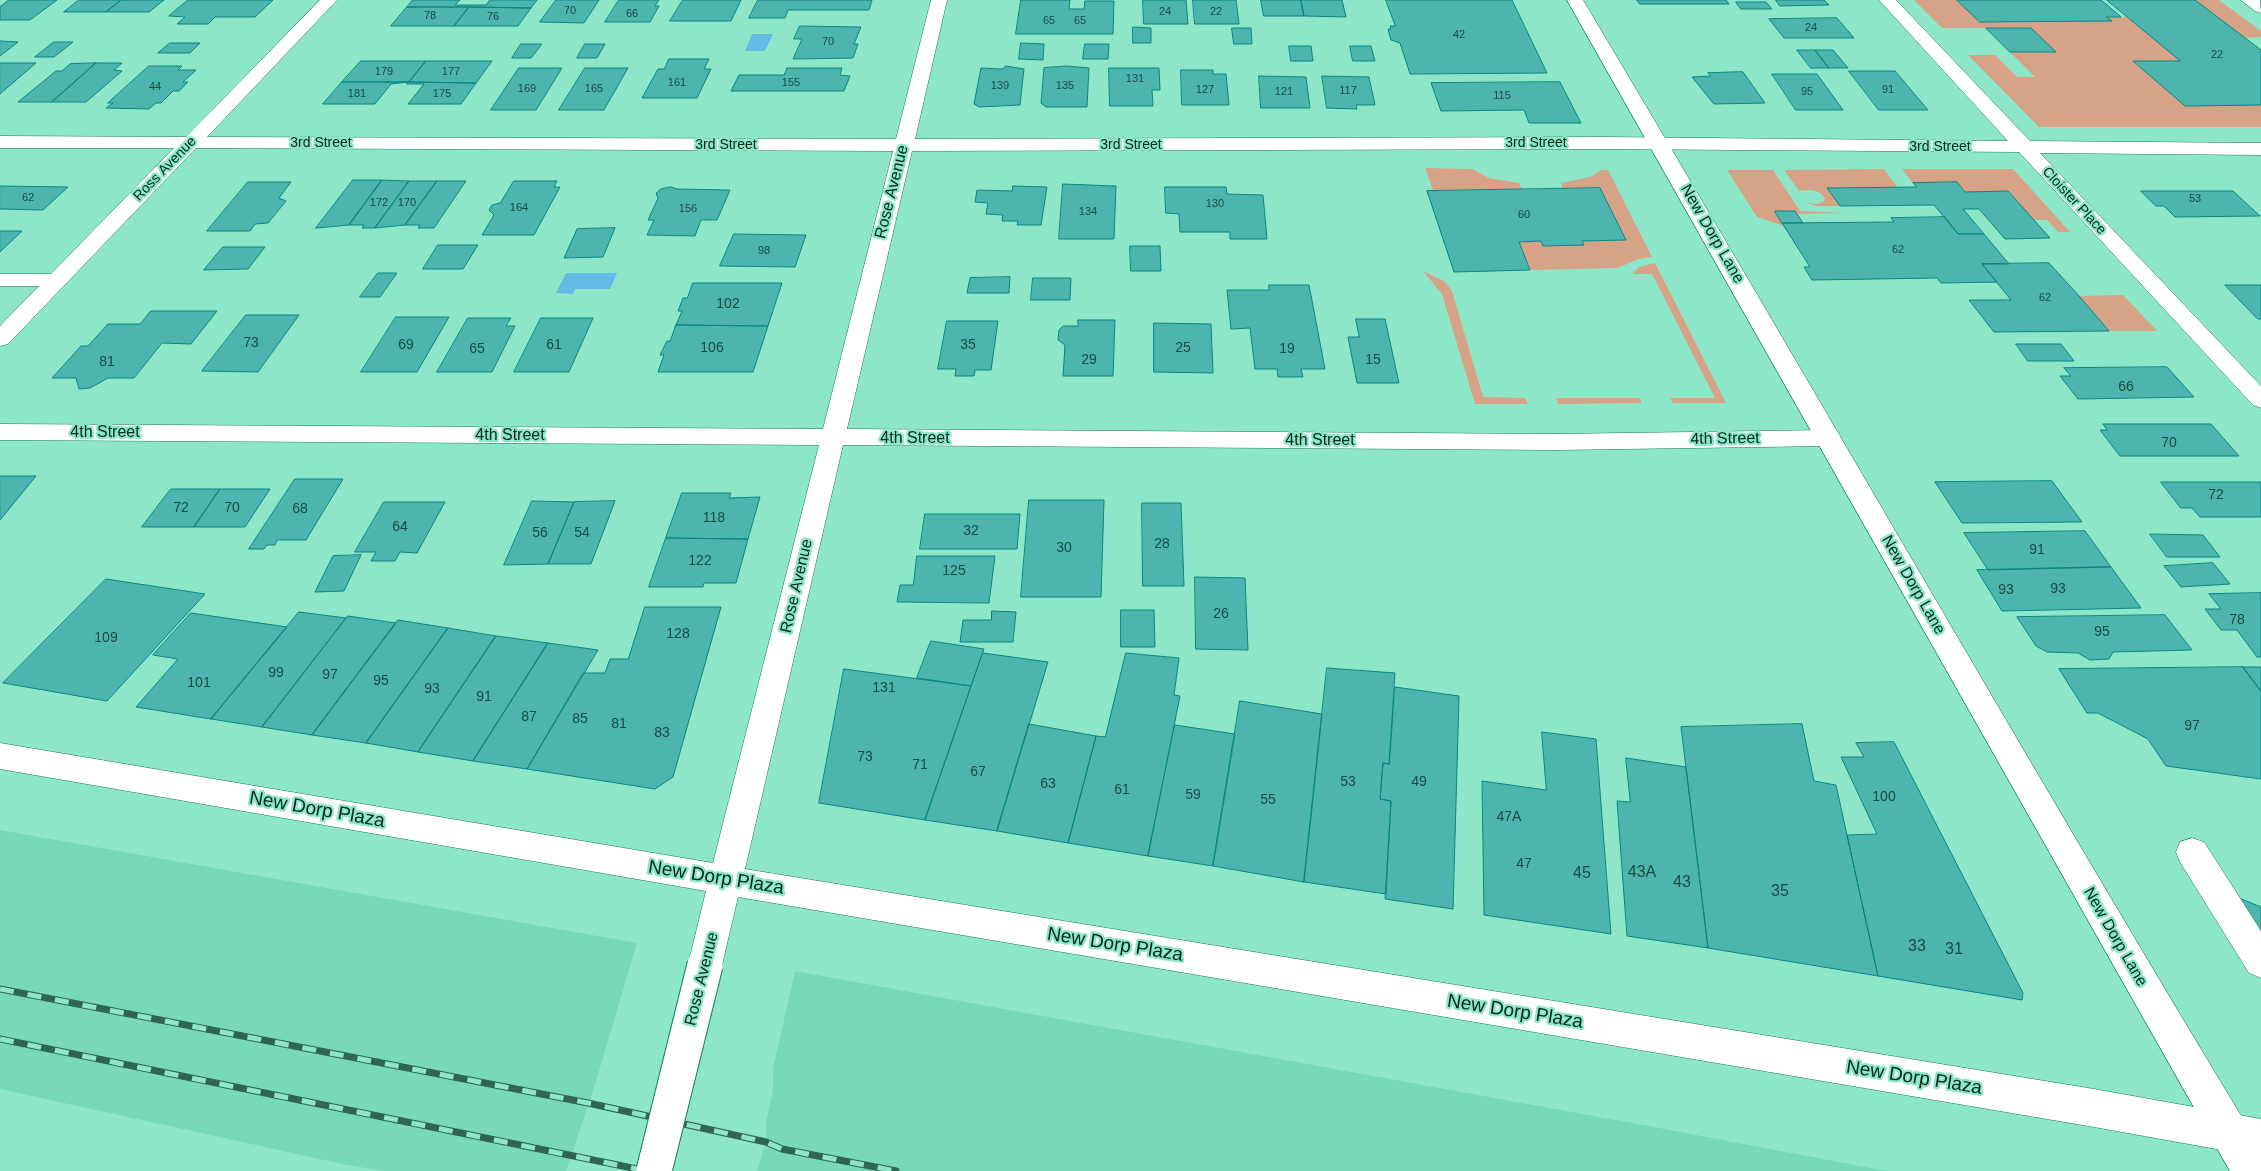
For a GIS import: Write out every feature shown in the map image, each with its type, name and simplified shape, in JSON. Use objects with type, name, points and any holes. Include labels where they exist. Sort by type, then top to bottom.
[{"type":"street","name":"Ross Avenue","points":[[0,339],[329,0]]},
{"type":"street","name":"Rose Avenue","points":[[654,1171],[706,965],[939,0]]},
{"type":"street","name":"New Dorp Lane","points":[[1575,0],[1660,144],[2147,993],[2246,1136],[2252,1171]]},
{"type":"street","name":"Cloister Place","points":[[1887,0],[2261,400]]},
{"type":"street","points":[[2249,0],[2261,8]]},
{"type":"street","name":"3rd Street","points":[[0,142],[904,146],[1660,144],[2261,149]]},
{"type":"street","points":[[0,280],[57,280]]},
{"type":"street","name":"4th Street","points":[[0,432],[1556,442],[1829,438]]},
{"type":"street","name":"New Dorp Plaza","points":[[0,756],[726,880],[2094,1108],[2246,1136]]},
{"type":"street","points":[[2192,852],[2261,962]]},
{"type":"shaded area","points":[[1914,0],[1957,0],[1981,22],[2111,21],[2106,17],[2127,17],[2180,61],[2134,62],[2185,106],[2261,105],[2261,127],[2039,127],[1968,55],[1995,55],[2017,77],[2035,77],[2010,52],[2055,52],[2030,28],[1942,28]]},
{"type":"shaded area","points":[[2195,0],[2219,0],[2261,31],[2261,37],[2244,38]]},
{"type":"shaded area","points":[[1425,168],[1472,169],[1489,178],[1519,183],[1522,189],[1433,190]]},
{"type":"shaded area","points":[[1884,169],[1898,188],[1828,188],[1840,206],[1815,206],[1806,202],[1816,204],[1823,202],[1825,198],[1816,191],[1799,191],[1784,170]]},
{"type":"shaded area","points":[[1902,169],[2013,169],[2070,232],[2058,232],[2047,220],[2034,220],[2008,191],[1965,192],[1956,182],[1913,183]]},
{"type":"shaded area","points":[[1601,170],[1608,170],[1652,257],[1639,259],[1617,268],[1530,270],[1519,242],[1541,241],[1543,246],[1584,245],[1582,241],[1626,240],[1600,188],[1563,189],[1561,183],[1590,177]]},
{"type":"shaded area","points":[[1727,170],[1773,170],[1800,211],[1843,213],[1797,214],[1795,211],[1775,211],[1784,226],[1757,217]]},
{"type":"shaded area","points":[[1655,263],[1726,403],[1673,403],[1670,398],[1715,398],[1652,274],[1632,274],[1639,267]]},
{"type":"shaded area","points":[[1423,271],[1444,281],[1452,291],[1483,397],[1525,398],[1528,404],[1475,404],[1442,294]]},
{"type":"shaded area","points":[[2123,295],[2157,331],[2109,331],[2079,296]]},
{"type":"shaded area","points":[[1556,398],[1640,398],[1642,403],[1558,404]]},
{"type":"shaded area","points":[[0,830],[637,943],[594,1088],[566,1171],[384,1171],[347,1165],[0,1089]]},
{"type":"shaded area","points":[[795,971],[1887,1171],[757,1171],[766,1142],[766,1122],[773,1091],[773,1069]]},
{"type":"water","points":[[752,34],[773,34],[765,51],[745,51]]},
{"type":"water","points":[[566,273],[617,273],[610,289],[575,289],[573,294],[556,293]]},
{"type":"building","points":[[9,0],[57,0],[30,20],[0,20],[0,7]]},
{"type":"building","points":[[79,0],[121,0],[106,12],[64,12]]},
{"type":"building","points":[[121,0],[164,0],[149,12],[106,12]]},
{"type":"building","points":[[188,0],[273,0],[255,17],[215,17],[208,24],[177,24],[185,17],[169,16]]},
{"type":"building","points":[[413,0],[460,0],[455,5],[471,5],[469,7],[407,7]]},
{"type":"building","points":[[490,0],[537,0],[531,8],[469,7],[471,5],[486,5]]},
{"type":"building","points":[[556,0],[599,0],[584,23],[540,22]]},
{"type":"building","points":[[619,0],[659,0],[655,6],[659,6],[650,22],[605,22]]},
{"type":"building","points":[[683,0],[741,0],[731,21],[670,21]]},
{"type":"building","points":[[758,0],[872,0],[869,10],[788,10],[785,18],[749,18]]},
{"type":"building","points":[[1021,0],[1070,0],[1069,9],[1084,9],[1085,1],[1114,1],[1113,34],[1016,34]]},
{"type":"building","points":[[1143,0],[1186,0],[1188,24],[1144,24]]},
{"type":"building","points":[[1193,0],[1236,0],[1239,24],[1195,24]]},
{"type":"building","points":[[1261,0],[1301,0],[1304,16],[1264,16]]},
{"type":"building","points":[[1301,0],[1342,0],[1346,17],[1304,16]]},
{"type":"building","points":[[1386,0],[1512,0],[1547,73],[1410,74],[1400,43],[1391,40],[1388,29],[1391,29],[1390,26],[1395,26]]},
{"type":"building","points":[[1637,0],[1726,0],[1729,4],[1640,4]]},
{"type":"building","points":[[1776,0],[1824,0],[1829,5],[1780,6]]},
{"type":"building","points":[[1957,0],[2101,0],[2121,17],[2106,17],[2112,21],[1980,22]]},
{"type":"building","points":[[2107,0],[2195,0],[2261,50],[2261,105],[2185,106],[2133,61],[2180,61]]},
{"type":"building","points":[[1736,2],[1766,2],[1772,9],[1741,9]]},
{"type":"building","points":[[407,7],[469,7],[454,26],[391,26]]},
{"type":"building","points":[[469,7],[531,8],[518,26],[454,26]]},
{"type":"building","points":[[1837,18],[1854,38],[1784,38],[1769,19]]},
{"type":"building","points":[[800,26],[861,27],[854,44],[858,44],[853,58],[793,59],[802,39],[794,39]]},
{"type":"building","points":[[1133,27],[1151,28],[1151,43],[1133,43]]},
{"type":"building","points":[[1232,28],[1251,28],[1252,44],[1234,44]]},
{"type":"building","points":[[1986,28],[2031,28],[2056,52],[2010,52]]},
{"type":"building","points":[[0,41],[18,42],[0,56]]},
{"type":"building","points":[[54,42],[73,42],[54,57],[35,57]]},
{"type":"building","points":[[170,43],[200,43],[190,53],[158,53]]},
{"type":"building","points":[[1021,43],[1044,44],[1043,60],[1019,59]]},
{"type":"building","points":[[521,44],[542,44],[531,58],[512,58]]},
{"type":"building","points":[[585,44],[605,44],[597,58],[577,58]]},
{"type":"building","points":[[1085,44],[1109,44],[1108,59],[1083,59]]},
{"type":"building","points":[[1289,46],[1311,46],[1313,61],[1291,61]]},
{"type":"building","points":[[1350,46],[1371,46],[1375,61],[1353,61]]},
{"type":"building","points":[[1797,50],[1815,50],[1829,68],[1811,68]]},
{"type":"building","points":[[1815,50],[1833,50],[1848,68],[1829,68]]},
{"type":"building","points":[[669,59],[709,59],[704,69],[711,69],[697,98],[642,98],[658,69],[664,69]]},
{"type":"building","points":[[361,61],[426,61],[409,82],[342,82]]},
{"type":"building","points":[[426,61],[492,61],[476,83],[409,82]]},
{"type":"building","points":[[0,63],[36,63],[0,94]]},
{"type":"building","points":[[96,63],[122,63],[114,70],[122,71],[86,102],[52,102]]},
{"type":"building","points":[[96,63],[52,102],[18,102],[56,71],[62,71],[70,64]]},
{"type":"building","points":[[149,66],[182,66],[178,70],[196,70],[183,82],[188,82],[179,91],[173,91],[161,103],[156,103],[149,109],[106,108],[113,103],[108,103]]},
{"type":"building","points":[[1006,66],[1024,69],[1020,105],[979,107],[974,104],[981,68],[1002,69]]},
{"type":"building","points":[[1067,66],[1089,68],[1087,107],[1046,107],[1041,103],[1044,68]]},
{"type":"building","points":[[519,68],[562,68],[536,110],[491,110]]},
{"type":"building","points":[[585,68],[628,68],[604,110],[559,110]]},
{"type":"building","points":[[787,68],[842,68],[840,75],[850,76],[844,91],[731,91],[739,75],[784,75]]},
{"type":"building","points":[[1109,68],[1159,68],[1160,90],[1152,90],[1153,106],[1110,106]]},
{"type":"building","points":[[1181,70],[1213,70],[1213,74],[1226,74],[1229,105],[1182,105]]},
{"type":"building","points":[[1849,71],[1895,71],[1928,110],[1879,110]]},
{"type":"building","points":[[1743,72],[1765,103],[1714,104],[1692,77],[1711,76],[1708,73]]},
{"type":"building","points":[[1772,74],[1817,74],[1843,110],[1796,110]]},
{"type":"building","points":[[1259,76],[1306,77],[1310,108],[1261,108]]},
{"type":"building","points":[[1322,76],[1369,77],[1375,105],[1356,105],[1357,109],[1327,108]]},
{"type":"building","points":[[342,82],[409,82],[391,84],[375,104],[323,104]]},
{"type":"building","points":[[409,82],[476,83],[461,104],[408,104],[424,84],[407,84]]},
{"type":"building","points":[[1560,82],[1581,123],[1529,123],[1524,110],[1441,111],[1431,83]]},
{"type":"building","points":[[353,180],[382,180],[349,225],[316,228]]},
{"type":"building","points":[[382,180],[409,181],[375,228],[362,228],[364,225],[349,225]]},
{"type":"building","points":[[409,181],[437,181],[405,225],[375,228]]},
{"type":"building","points":[[437,181],[466,181],[434,228],[418,228],[420,225],[405,225]]},
{"type":"building","points":[[514,181],[557,181],[554,187],[560,187],[534,235],[482,235],[494,215],[489,210],[492,205],[500,203]]},
{"type":"building","points":[[248,182],[291,182],[279,198],[286,201],[268,223],[255,224],[250,231],[207,231]]},
{"type":"building","points":[[1957,182],[1965,192],[2008,191],[2050,238],[2005,239],[1979,209],[1963,209],[1984,234],[1958,234],[1934,205],[1840,206],[1827,188],[1917,187],[1913,183]]},
{"type":"building","points":[[1063,184],[1116,186],[1114,239],[1059,239]]},
{"type":"building","points":[[0,186],[68,187],[43,210],[0,209]]},
{"type":"building","points":[[1013,186],[1047,187],[1041,225],[1017,225],[1018,221],[1002,221],[1003,215],[986,214],[988,203],[975,202],[977,190],[1012,191]]},
{"type":"building","points":[[671,187],[677,189],[730,190],[717,220],[701,220],[695,236],[647,235],[654,220],[648,220],[658,198],[656,193],[661,189]]},
{"type":"building","points":[[1165,187],[1226,187],[1227,194],[1263,195],[1267,239],[1230,239],[1230,232],[1180,232],[1179,214],[1166,213]]},
{"type":"building","points":[[1600,188],[1626,240],[1582,241],[1584,245],[1543,246],[1541,241],[1519,242],[1530,270],[1454,272],[1427,191]]},
{"type":"building","points":[[2141,191],[2233,191],[2260,216],[2175,217],[2164,206],[2156,206]]},
{"type":"building","points":[[1775,211],[1795,211],[1803,223],[1782,223]]},
{"type":"building","points":[[1945,217],[1958,234],[1984,234],[2009,264],[1982,264],[1997,282],[1941,283],[1937,278],[1812,280],[1804,267],[1810,267],[1782,223],[1894,222],[1891,218]]},
{"type":"building","points":[[615,228],[603,257],[564,258],[577,229]]},
{"type":"building","points":[[0,231],[22,231],[0,252]]},
{"type":"building","points":[[734,234],[806,235],[795,267],[720,266]]},
{"type":"building","points":[[438,245],[478,245],[463,269],[423,269]]},
{"type":"building","points":[[1130,246],[1160,246],[1161,271],[1131,271]]},
{"type":"building","points":[[223,247],[265,247],[248,269],[204,270]]},
{"type":"building","points":[[2049,263],[2109,331],[1994,332],[1969,300],[2011,300],[1982,264]]},
{"type":"building","points":[[378,273],[397,273],[380,297],[360,297]]},
{"type":"building","points":[[1010,277],[1009,293],[967,293],[970,278]]},
{"type":"building","points":[[1033,278],[1071,278],[1070,300],[1031,300]]},
{"type":"building","points":[[693,283],[782,283],[768,326],[676,325],[682,311],[678,311],[683,298],[687,298]]},
{"type":"building","points":[[1269,285],[1309,285],[1325,369],[1301,369],[1303,377],[1278,377],[1277,369],[1255,369],[1250,328],[1231,329],[1227,290],[1269,290]]},
{"type":"building","points":[[2225,285],[2261,285],[2261,319],[2258,319]]},
{"type":"building","points":[[151,311],[217,311],[191,344],[162,343],[134,378],[108,378],[90,388],[79,389],[76,378],[52,378],[81,346],[88,346],[108,324],[140,324]]},
{"type":"building","points":[[246,315],[299,315],[258,372],[202,371]]},
{"type":"building","points":[[396,317],[449,317],[417,372],[361,372]]},
{"type":"building","points":[[468,318],[511,318],[506,326],[515,326],[492,372],[437,372]]},
{"type":"building","points":[[541,318],[593,318],[569,372],[514,372]]},
{"type":"building","points":[[1356,319],[1385,319],[1399,383],[1357,383],[1348,337],[1359,337]]},
{"type":"building","points":[[1078,320],[1115,320],[1113,376],[1063,376],[1065,345],[1058,340],[1059,330],[1063,326],[1078,326]]},
{"type":"building","points":[[947,321],[998,321],[991,370],[975,370],[974,376],[955,376],[956,369],[938,369]]},
{"type":"building","points":[[1154,323],[1211,324],[1213,373],[1154,372]]},
{"type":"building","points":[[676,325],[768,326],[753,372],[658,372],[664,355],[660,355],[667,341],[670,341]]},
{"type":"building","points":[[2016,344],[2061,344],[2074,361],[2028,361]]},
{"type":"building","points":[[2167,367],[2194,397],[2078,399],[2060,376],[2071,376],[2064,368]]},
{"type":"building","points":[[2103,424],[2211,424],[2239,456],[2120,456],[2100,430],[2107,430]]},
{"type":"building","points":[[0,476],[36,476],[0,520]]},
{"type":"building","points":[[295,479],[343,479],[306,540],[277,540],[275,545],[267,545],[264,549],[249,549]]},
{"type":"building","points":[[2052,481],[2082,522],[1962,523],[1935,482]]},
{"type":"building","points":[[2161,482],[2261,482],[2261,517],[2200,517],[2192,508],[2181,508]]},
{"type":"building","points":[[171,489],[220,489],[194,527],[142,527]]},
{"type":"building","points":[[220,489],[270,489],[245,527],[194,527]]},
{"type":"building","points":[[682,493],[731,493],[729,498],[760,497],[748,539],[666,538]]},
{"type":"building","points":[[1029,500],[1104,500],[1101,597],[1021,597]]},
{"type":"building","points":[[532,501],[574,502],[548,564],[504,565]]},
{"type":"building","points":[[615,501],[591,564],[548,564],[574,502]]},
{"type":"building","points":[[384,502],[445,502],[417,553],[400,552],[395,561],[371,561],[376,552],[355,552]]},
{"type":"building","points":[[1142,503],[1181,503],[1184,586],[1143,586]]},
{"type":"building","points":[[925,514],[1020,514],[1017,549],[920,549]]},
{"type":"building","points":[[2085,531],[2111,567],[1988,570],[1964,533]]},
{"type":"building","points":[[2150,534],[2203,535],[2220,557],[2167,557]]},
{"type":"building","points":[[666,538],[748,539],[736,583],[704,583],[703,587],[649,587]]},
{"type":"building","points":[[361,555],[344,591],[315,592],[333,556]]},
{"type":"building","points":[[917,556],[995,556],[989,603],[897,602],[900,585],[913,585]]},
{"type":"building","points":[[2213,563],[2230,584],[2181,587],[2164,566]]},
{"type":"building","points":[[2111,567],[2141,608],[2002,611],[1977,570]]},
{"type":"building","points":[[1195,577],[1245,578],[1248,650],[1196,649]]},
{"type":"building","points":[[106,579],[205,594],[107,701],[3,683]]},
{"type":"building","points":[[2261,593],[2261,657],[2257,657],[2237,630],[2221,630],[2205,609],[2221,609],[2209,594]]},
{"type":"building","points":[[645,607],[721,607],[673,777],[655,789],[527,769],[583,673],[605,673],[610,659],[628,659]]},
{"type":"building","points":[[1121,610],[1154,610],[1155,647],[1121,647]]},
{"type":"building","points":[[992,611],[1016,612],[1013,642],[960,642],[963,620],[991,620]]},
{"type":"building","points":[[299,612],[346,618],[262,727],[211,719]]},
{"type":"building","points":[[191,613],[287,627],[211,719],[136,707],[178,659],[153,655]]},
{"type":"building","points":[[2165,615],[2192,650],[2113,652],[2109,659],[2090,660],[2078,653],[2047,652],[2036,646],[2017,617]]},
{"type":"building","points":[[348,616],[396,623],[312,735],[262,727]]},
{"type":"building","points":[[398,620],[448,628],[366,743],[312,735]]},
{"type":"building","points":[[448,628],[496,636],[418,752],[366,743]]},
{"type":"building","points":[[496,636],[548,643],[473,761],[418,752]]},
{"type":"building","points":[[931,641],[984,649],[971,686],[917,678]]},
{"type":"building","points":[[548,643],[598,650],[527,769],[473,761]]},
{"type":"building","points":[[983,653],[1048,662],[997,831],[925,820]]},
{"type":"building","points":[[1126,653],[1179,658],[1174,695],[1180,696],[1148,856],[1068,843],[1096,736],[1105,737]]},
{"type":"building","points":[[2243,667],[2261,691],[2261,779],[2166,766],[2148,739],[2098,713],[2087,713],[2059,669]]},
{"type":"building","points":[[2243,667],[2261,667],[2261,691]]},
{"type":"building","points":[[1327,668],[1395,673],[1389,764],[1383,763],[1380,799],[1391,801],[1386,894],[1304,882]]},
{"type":"building","points":[[844,669],[971,686],[925,820],[819,803]]},
{"type":"building","points":[[1395,687],[1459,696],[1453,909],[1385,899],[1391,801],[1380,799],[1383,763],[1389,764]]},
{"type":"building","points":[[1240,701],[1322,714],[1304,882],[1213,866]]},
{"type":"building","points":[[1029,724],[1096,736],[1068,843],[997,831]]},
{"type":"building","points":[[1802,724],[1814,781],[1836,785],[1878,976],[1708,948],[1681,727]]},
{"type":"building","points":[[1175,725],[1235,734],[1213,866],[1148,856]]},
{"type":"building","points":[[1542,732],[1596,739],[1611,934],[1484,915],[1482,781],[1546,790]]},
{"type":"building","points":[[1894,742],[2023,993],[2022,1000],[1878,976],[1847,835],[1877,834],[1841,757],[1864,757],[1856,743]]},
{"type":"building","points":[[1626,758],[1686,767],[1708,948],[1627,936],[1617,801],[1630,802]]},
{"type":"building","points":[[2224,892],[2261,907],[2261,953]]},
{"type":"railway","points":[[0,989],[588,1103],[766,1142],[782,1149],[896,1171]]},
{"type":"railway","points":[[0,1039],[647,1171]]}]
